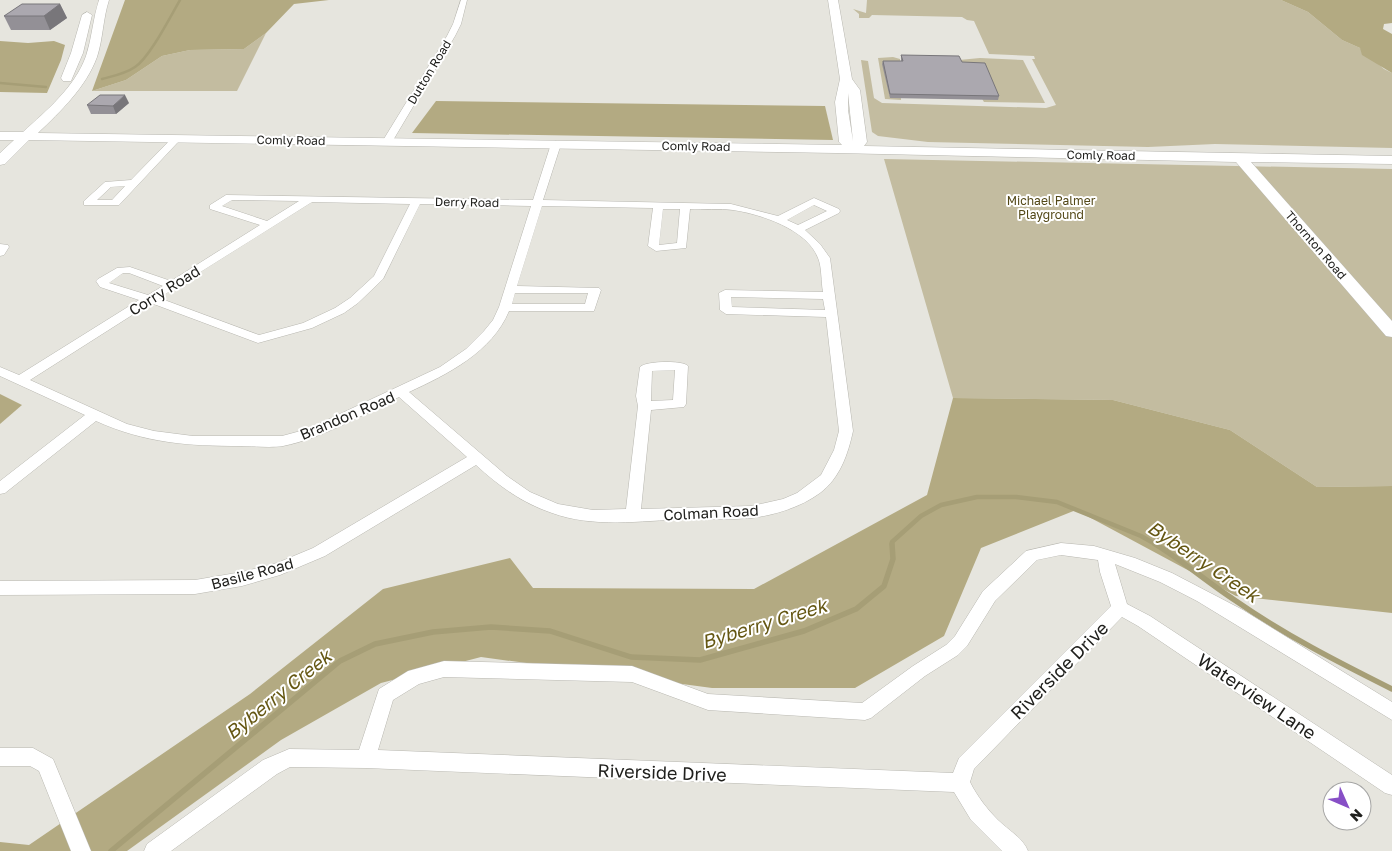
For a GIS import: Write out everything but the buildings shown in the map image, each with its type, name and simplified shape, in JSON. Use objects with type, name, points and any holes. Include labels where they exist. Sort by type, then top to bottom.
[{"type":"street","points":[[0,161],[63,101],[77,82],[91,58],[104,0]]},
{"type":"street","name":"Dutton Road","points":[[387,142],[451,36],[457,24],[464,0]]},
{"type":"street","points":[[832,0],[846,79],[841,89],[840,106],[846,142],[855,149]]},
{"type":"street","points":[[2,139],[30,120],[62,86],[70,74],[89,6]]},
{"type":"street","points":[[82,35],[96,33]]},
{"type":"street","name":"Comly Road","points":[[2,139],[24,137],[556,144],[1392,160]]},
{"type":"street","points":[[134,183],[176,139]]},
{"type":"street","name":"Brandon Road","points":[[0,371],[122,426],[154,436],[193,441],[282,440],[313,432],[445,370],[470,352],[499,321],[556,144]]},
{"type":"street","name":"Thornton Road","points":[[1240,158],[1392,332]]},
{"type":"street","name":"Derry Road","points":[[270,225],[214,207],[230,197],[731,207],[745,209],[780,220]]},
{"type":"street","name":"Corry Road","points":[[20,380],[308,200]]},
{"type":"street","points":[[780,220],[814,200],[835,211],[799,229]]},
{"type":"street","points":[[172,285],[130,270],[121,270],[102,281],[104,285],[126,294],[150,300],[258,339],[276,336],[333,313],[357,299],[370,288],[379,278],[416,202]]},
{"type":"street","points":[[658,206],[653,246],[656,248],[682,246],[685,207]]},
{"type":"street","name":"Colman Road","points":[[400,392],[476,458],[525,496],[556,509],[593,516],[752,512],[778,507],[800,498],[823,484],[835,467],[843,451],[846,432],[824,258],[819,248],[799,229],[780,220]]},
{"type":"street","points":[[0,247],[4,246],[0,253]]},
{"type":"street","points":[[505,307],[590,308],[595,290],[510,289]]},
{"type":"street","points":[[830,296],[725,293],[726,310],[831,314]]},
{"type":"street","points":[[633,515],[645,406]]},
{"type":"street","points":[[0,489],[96,414]]},
{"type":"street","name":"Basile Road","points":[[0,588],[195,588],[280,569],[319,552],[476,458]]},
{"type":"street","points":[[366,759],[385,695],[414,677],[444,669],[632,674],[656,680],[692,699],[708,702],[866,712],[919,671],[952,650],[961,641],[989,596],[1032,554],[1051,550],[1076,549],[1138,565],[1195,592],[1241,618],[1392,712]]},
{"type":"street","points":[[1106,556],[1108,572],[1120,608]]},
{"type":"street","name":"Riverside Drive","points":[[154,851],[280,761],[298,758],[366,759],[960,783],[966,764],[1120,608]]},
{"type":"street","name":"Waterview Lane","points":[[1120,608],[1144,620],[1392,786]]},
{"type":"street","points":[[0,757],[33,758],[46,765],[80,850]]},
{"type":"street","points":[[960,783],[970,804],[979,815],[1018,851]]},
{"type":"green space","points":[[867,0],[1281,0],[1308,12],[1342,40],[1360,48],[1384,69],[1392,73],[1392,148],[1215,144],[1148,147],[928,142],[878,136],[872,132],[861,60],[868,61],[874,98],[882,103],[1046,108],[1056,105],[1032,59],[1035,59],[1034,56],[989,54],[974,21],[962,17],[872,15],[869,18],[859,18],[859,14],[853,9],[866,13]]},
{"type":"green space","points":[[266,33],[237,91],[92,91],[126,80],[162,56],[190,50],[244,49]]},
{"type":"green space","points":[[893,57],[900,59],[900,63],[890,97],[901,98],[901,100],[885,99],[878,58]]},
{"type":"green space","points":[[980,58],[1023,60],[1045,103],[984,102],[959,60]]},
{"type":"green space","name":"Michael Palmer Playground","points":[[884,159],[1392,169],[1392,486],[1317,487],[1230,430],[1113,400],[953,398]]},
{"type":"shaded area","points":[[125,0],[329,0],[294,4],[266,33],[244,49],[190,50],[162,56],[126,80],[92,91]]},
{"type":"shaded area","points":[[1281,0],[1392,0],[1392,23],[1384,24],[1383,29],[1392,34],[1392,73],[1362,55],[1360,48],[1342,40],[1308,12]]},
{"type":"shaded area","points":[[0,41],[28,43],[54,41],[65,45],[61,60],[47,93],[0,92]]},
{"type":"shaded area","points":[[436,101],[825,106],[833,140],[412,133]]},
{"type":"shaded area","points":[[0,394],[22,405],[0,424]]},
{"type":"shaded area","points":[[953,398],[1113,400],[1230,430],[1317,487],[1392,486],[1392,613],[1236,596],[1076,510],[981,548],[944,636],[855,688],[712,688],[481,657],[381,683],[281,740],[127,851],[0,851],[0,842],[29,845],[250,694],[383,589],[510,558],[533,588],[754,589],[927,495]]},
{"type":"waterway","points":[[102,79],[127,71],[141,62],[180,0]]},
{"type":"waterway","points":[[0,83],[46,87]]},
{"type":"waterway","name":"Byberry Creek","points":[[892,544],[921,516],[941,505],[977,497],[1016,497],[1057,502],[1141,536],[1157,545]]},
{"type":"waterway","name":"Byberry Creek","points":[[111,851],[340,661],[375,644],[433,632],[491,627],[550,631],[631,657],[700,660],[804,631],[856,609],[884,586],[893,559],[892,544]]},
{"type":"waterway","name":"Byberry Creek","points":[[1155,544],[1273,625],[1392,689]]}]
